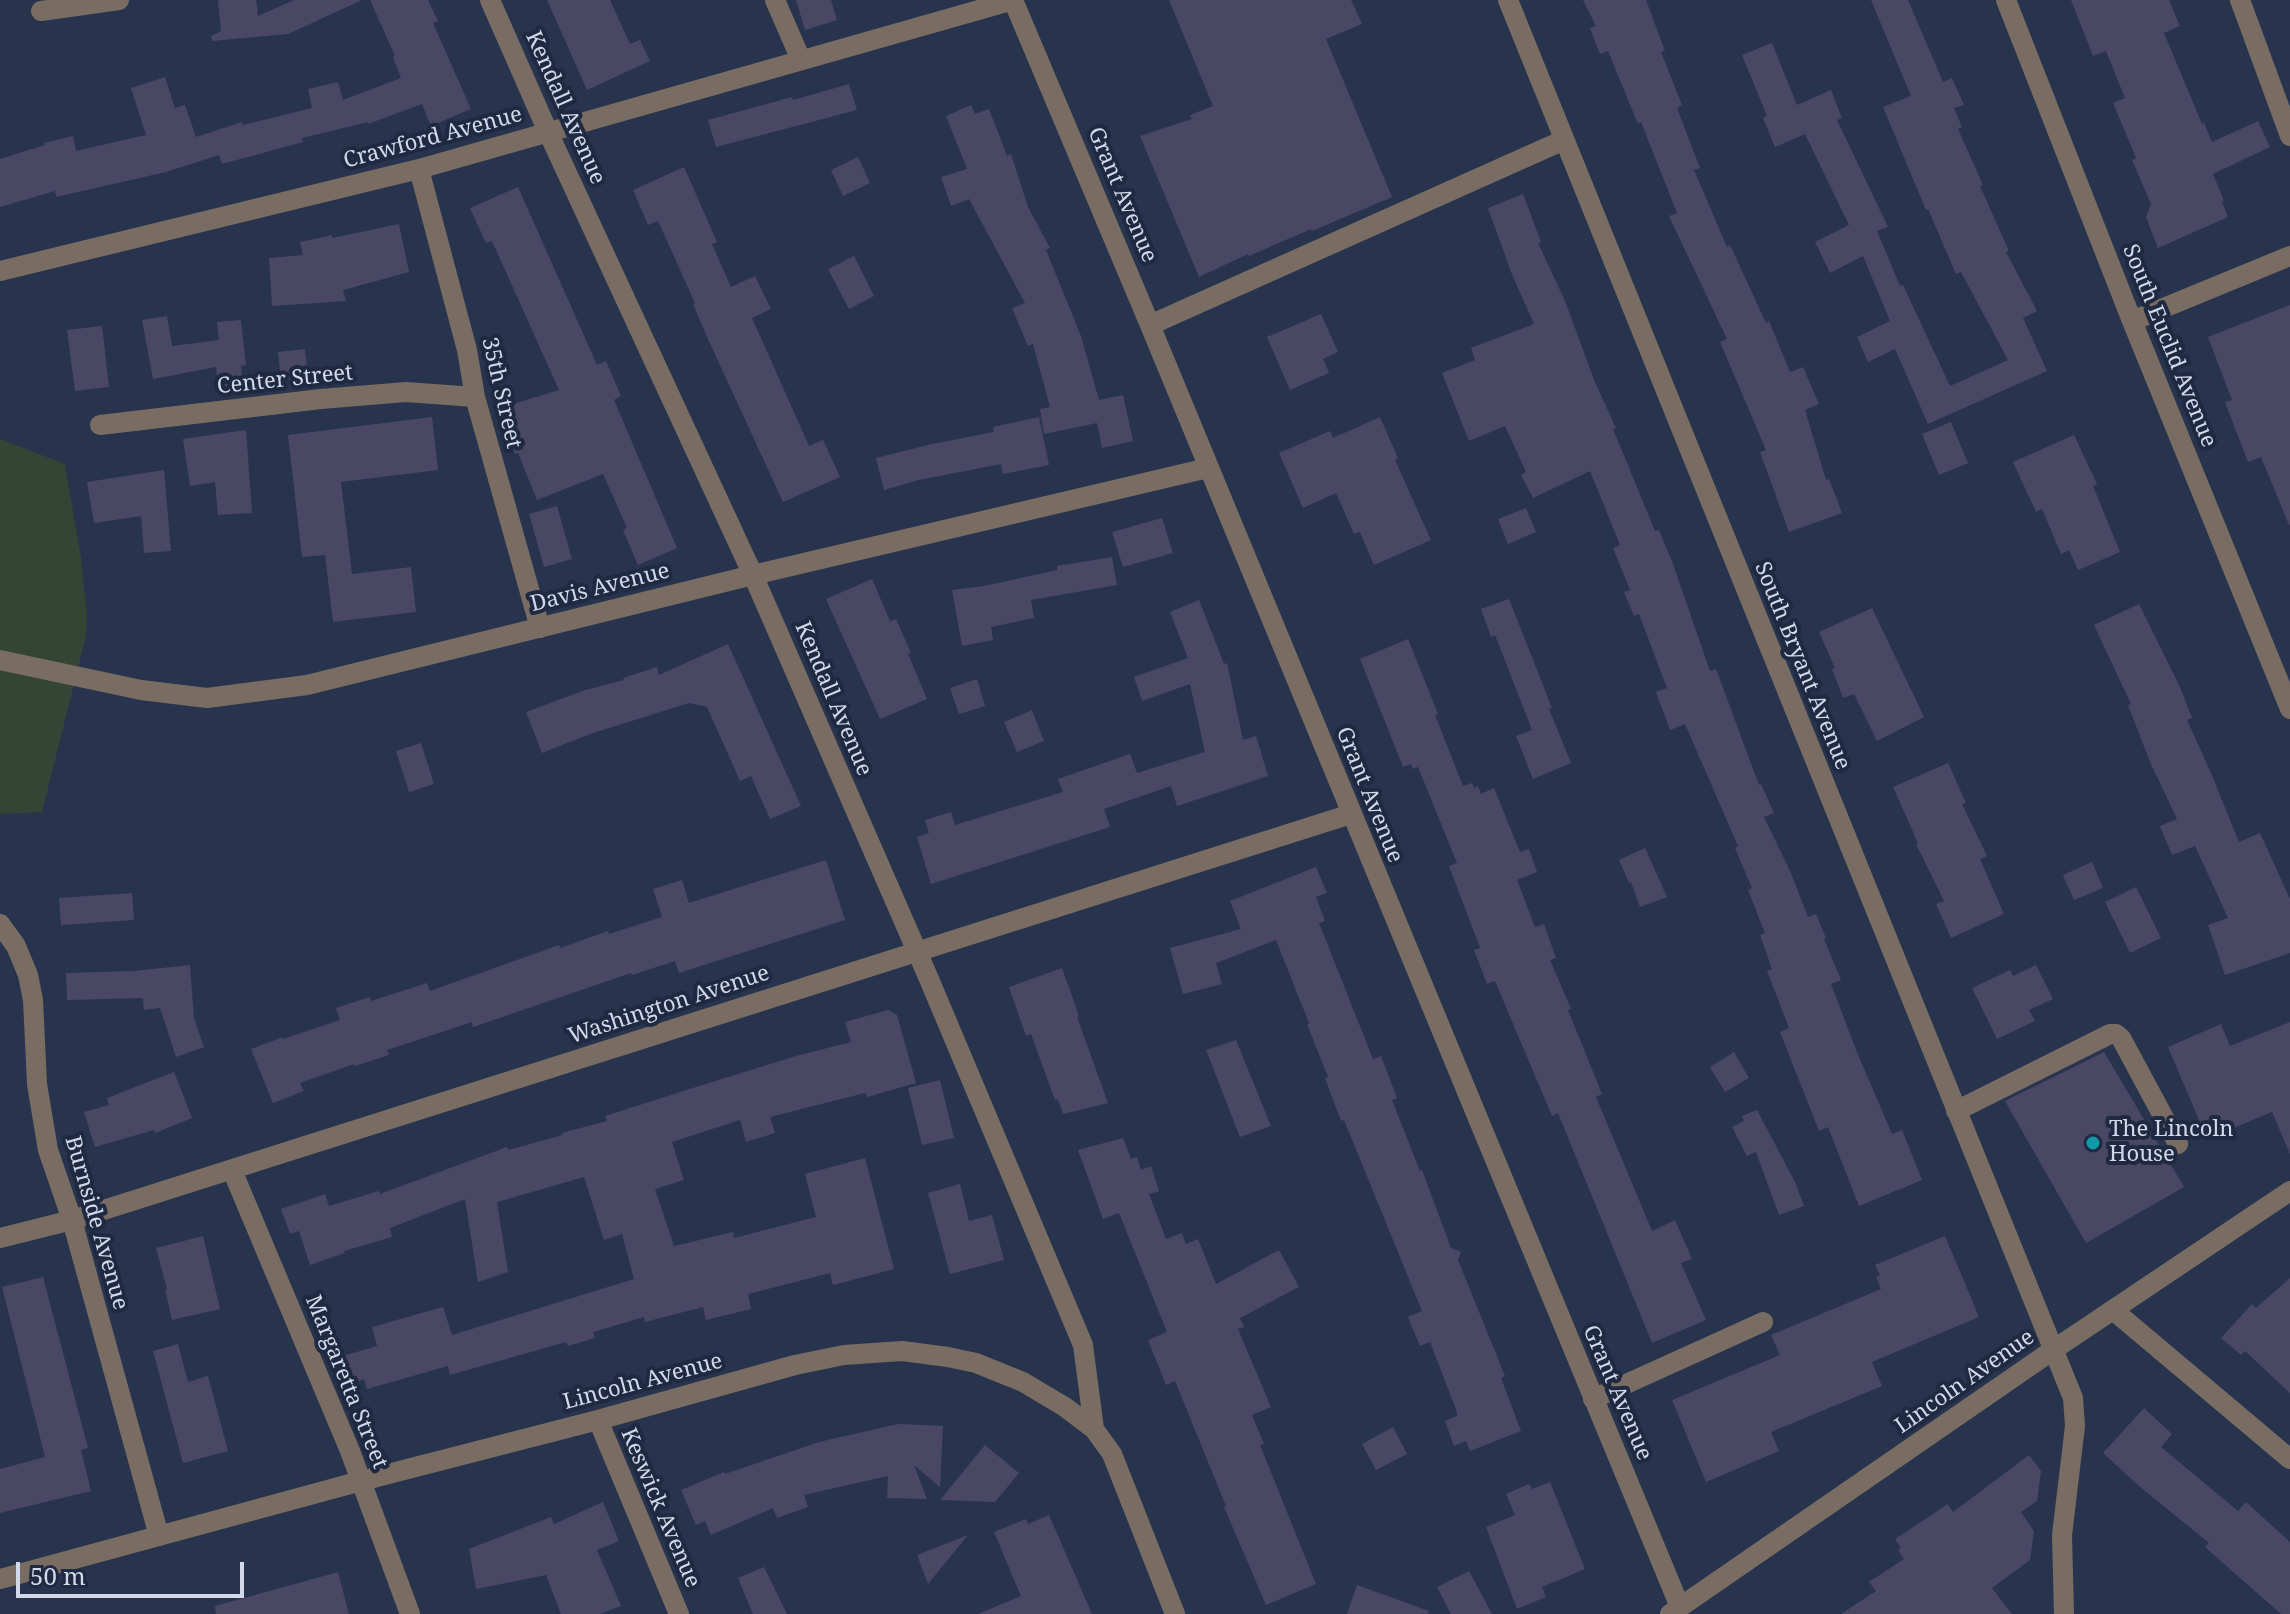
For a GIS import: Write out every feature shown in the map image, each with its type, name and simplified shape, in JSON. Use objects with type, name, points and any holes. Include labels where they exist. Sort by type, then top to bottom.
[{"type":"street","points":[[41,11],[119,0]]},
{"type":"street","name":"Kendall Avenue","points":[[490,0],[753,575],[917,952],[1083,1345],[1094,1429]]},
{"type":"street","points":[[775,0],[801,60]]},
{"type":"street","name":"Crawford Avenue","points":[[0,271],[419,169],[1014,0]]},
{"type":"street","name":"Grant Avenue","points":[[1014,0],[1593,1399],[1675,1611]]},
{"type":"street","name":"South Bryant Avenue","points":[[1508,0],[2073,1398],[2075,1426],[2062,1535],[2067,1614]]},
{"type":"street","name":"South Euclid Avenue","points":[[2006,0],[2290,709]]},
{"type":"street","points":[[2240,0],[2290,136]]},
{"type":"street","points":[[1150,325],[1564,140]]},
{"type":"street","name":"35th Street","points":[[419,169],[467,350],[475,397],[540,628]]},
{"type":"street","points":[[2132,321],[2290,256]]},
{"type":"street","name":"Center Street","points":[[100,425],[406,392],[475,397]]},
{"type":"street","name":"Davis Avenue","points":[[0,660],[141,690],[207,698],[307,685],[753,575],[1208,468]]},
{"type":"street","name":"Washington Avenue","points":[[0,1238],[72,1220],[232,1170],[1351,814]]},
{"type":"street","name":"Burnside Avenue","points":[[0,924],[16,946],[28,975],[33,1000],[37,1084],[48,1150],[72,1220],[159,1536]]},
{"type":"street","points":[[1956,1111],[2110,1034],[2116,1034],[2178,1144]]},
{"type":"street","name":"Margaretta Street","points":[[232,1170],[350,1451],[410,1614]]},
{"type":"street","name":"Lincoln Avenue","points":[[1675,1611],[2290,1191]]},
{"type":"street","points":[[2113,1310],[2290,1459]]},
{"type":"street","points":[[1593,1399],[1763,1322]]},
{"type":"street","name":"Lincoln Avenue","points":[[0,1579],[795,1365],[844,1355],[902,1351],[976,1363],[1023,1382],[1094,1429],[1112,1454],[1175,1614]]},
{"type":"street","name":"Keswick Avenue","points":[[598,1420],[679,1614]]},
{"type":"green space","points":[[0,439],[65,464],[81,558],[86,636],[42,812],[0,814]]},
{"type":"building","points":[[218,0],[256,0],[258,16],[294,0],[362,0],[288,34],[212,41],[211,36],[221,31]]},
{"type":"building","points":[[370,0],[428,0],[438,21],[433,23],[471,109],[431,126],[422,104],[368,124],[302,138],[303,142],[222,164],[219,155],[166,172],[56,197],[55,191],[0,207],[0,159],[73,136],[76,151],[146,135],[131,88],[165,77],[175,108],[185,105],[196,137],[242,122],[243,125],[312,108],[308,89],[338,82],[343,100],[401,78],[395,56]]},
{"type":"building","points":[[547,0],[610,0],[630,44],[640,40],[650,61],[587,90]]},
{"type":"building","points":[[796,0],[831,0],[837,20],[805,30]]},
{"type":"building","points":[[1169,0],[1351,0],[1362,24],[1326,39],[1392,197],[1248,254],[1199,277],[1140,136],[1192,119],[1190,115],[1213,106]]},
{"type":"building","points":[[1583,0],[1646,0],[1665,51],[1661,52],[1682,105],[1677,108],[1700,168],[1694,170],[1727,247],[1730,245],[1766,323],[1769,321],[1790,372],[1803,367],[1819,404],[1805,410],[1826,480],[1829,479],[1842,513],[1789,532],[1760,452],[1766,450],[1720,342],[1727,339],[1669,216],[1677,213],[1641,122],[1638,124],[1608,51],[1600,54],[1590,28],[1596,26]]},
{"type":"building","points":[[1871,0],[1908,0],[1943,82],[1952,78],[1964,105],[1954,108],[1962,127],[1958,129],[2009,251],[2006,252],[2037,311],[2023,318],[2047,371],[1928,424],[1895,349],[1868,362],[1857,337],[1890,321],[1863,256],[1830,273],[1815,242],[1849,225],[1805,134],[1775,147],[1763,118],[1767,116],[1742,55],[1772,43],[1797,105],[1831,90],[1842,118],[1837,120],[1888,227],[1877,231],[1900,286],[1903,285],[1950,386],[2008,360],[1961,272],[1956,274],[1883,107],[1911,96]]},
{"type":"building","points":[[2071,0],[2169,0],[2180,26],[2164,33],[2212,142],[2258,121],[2270,147],[2213,174],[2228,217],[2158,248],[2146,217],[2151,204],[2113,103],[2125,98],[2106,51],[2093,56]]},
{"type":"building","points":[[849,84],[857,110],[716,147],[708,120]]},
{"type":"building","points":[[971,105],[975,114],[989,109],[1007,156],[1011,154],[1028,207],[1050,248],[1046,250],[1081,336],[1099,400],[1123,395],[1133,441],[1102,448],[1097,423],[1044,434],[1040,409],[1050,407],[1033,344],[1028,346],[1012,308],[1025,303],[969,199],[951,206],[941,177],[967,169],[946,116]]},
{"type":"building","points":[[858,157],[870,183],[843,196],[831,170]]},
{"type":"building","points":[[684,167],[717,242],[712,244],[731,287],[755,276],[771,309],[752,318],[809,446],[823,440],[840,477],[783,502],[658,221],[648,225],[633,190]]},
{"type":"building","points":[[518,187],[597,365],[606,361],[621,396],[614,400],[677,548],[638,565],[623,530],[627,528],[603,474],[537,500],[518,453],[515,454],[500,408],[559,390],[492,241],[486,243],[470,208]]},
{"type":"building","points":[[1523,194],[1541,242],[1538,243],[1565,301],[1616,428],[1613,429],[1655,531],[1659,530],[1673,564],[1710,671],[1716,669],[1759,785],[1774,813],[1764,817],[1808,917],[1816,914],[1826,938],[1841,980],[1831,984],[1856,1050],[1892,1134],[1902,1130],[1922,1180],[1859,1206],[1828,1127],[1819,1131],[1780,1032],[1789,1028],[1767,971],[1772,969],[1760,935],[1765,933],[1748,890],[1752,888],[1735,848],[1738,846],[1685,724],[1670,730],[1656,692],[1667,688],[1639,614],[1634,616],[1624,592],[1630,590],[1613,548],[1620,545],[1590,471],[1533,498],[1521,475],[1526,472],[1505,426],[1469,441],[1442,373],[1475,360],[1471,348],[1534,324],[1488,208]]},
{"type":"building","points":[[399,224],[409,272],[343,290],[346,301],[272,306],[269,258],[303,255],[300,242]]},
{"type":"building","points":[[854,256],[874,296],[849,309],[828,269]]},
{"type":"building","points":[[2290,305],[2289,525],[2261,457],[2248,462],[2225,402],[2232,400],[2208,337]]},
{"type":"building","points":[[1321,314],[1338,352],[1323,359],[1329,373],[1290,390],[1267,337]]},
{"type":"building","points":[[167,316],[172,346],[219,340],[217,322],[241,320],[246,365],[241,366],[243,385],[218,387],[216,367],[153,379],[142,320]]},
{"type":"building","points":[[102,326],[109,387],[75,391],[67,330]]},
{"type":"building","points":[[305,349],[308,377],[281,381],[278,352]]},
{"type":"building","points":[[432,417],[438,470],[341,482],[352,574],[411,567],[416,612],[333,622],[325,555],[302,557],[288,435]]},
{"type":"building","points":[[1039,417],[1049,465],[1003,474],[1001,464],[884,490],[876,458],[994,432],[993,427]]},
{"type":"building","points":[[1380,417],[1398,458],[1395,460],[1431,540],[1374,565],[1360,532],[1354,534],[1336,493],[1303,508],[1279,453],[1330,431],[1333,438]]},
{"type":"building","points":[[1951,422],[1968,463],[1939,475],[1922,434]]},
{"type":"building","points":[[246,430],[252,513],[218,515],[215,482],[190,486],[183,439]]},
{"type":"building","points":[[2074,435],[2097,484],[2093,486],[2120,552],[2078,570],[2069,550],[2061,554],[2042,509],[2036,512],[2013,462]]},
{"type":"building","points":[[164,470],[171,551],[144,553],[141,516],[94,523],[87,482]]},
{"type":"building","points":[[557,506],[572,559],[544,567],[529,514]]},
{"type":"building","points":[[1526,508],[1536,532],[1508,544],[1498,519]]},
{"type":"building","points":[[1162,518],[1173,553],[1123,567],[1112,532]]},
{"type":"building","points":[[1112,557],[1117,585],[1031,600],[1034,618],[991,627],[993,640],[962,646],[952,590],[984,586],[1057,570],[1057,566]]},
{"type":"building","points":[[872,579],[890,621],[896,619],[927,699],[880,719],[826,599]]},
{"type":"building","points":[[1509,599],[1571,763],[1533,779],[1516,736],[1532,730],[1495,635],[1491,637],[1481,609]]},
{"type":"building","points":[[1199,600],[1224,664],[1227,663],[1243,740],[1256,736],[1268,776],[1177,806],[1171,786],[1104,809],[1110,827],[931,884],[917,837],[929,833],[925,820],[951,812],[955,825],[1063,792],[1058,779],[1130,754],[1137,773],[1205,752],[1190,684],[1142,701],[1134,677],[1188,658],[1170,612]]},
{"type":"building","points":[[2139,604],[2179,685],[2192,718],[2187,720],[2239,842],[2260,833],[2290,899],[2290,953],[2225,975],[2208,925],[2228,918],[2195,846],[2172,855],[2160,826],[2177,819],[2150,762],[2128,705],[2131,704],[2094,625]]},
{"type":"building","points":[[1872,608],[1924,717],[1877,741],[1854,694],[1843,698],[1832,669],[1835,668],[1819,632]]},
{"type":"building","points":[[1408,639],[1463,786],[1472,783],[1474,788],[1478,786],[1481,794],[1494,788],[1520,852],[1529,849],[1537,872],[1517,880],[1535,927],[1544,924],[1556,958],[1550,960],[1602,1094],[1596,1097],[1652,1231],[1675,1220],[1692,1259],[1681,1263],[1706,1320],[1652,1343],[1558,1113],[1552,1116],[1495,981],[1487,984],[1474,950],[1480,948],[1449,866],[1457,863],[1418,767],[1413,769],[1411,764],[1403,767],[1360,659]]},
{"type":"building","points":[[728,644],[801,806],[770,819],[751,776],[740,781],[707,707],[689,703],[590,734],[542,753],[526,712],[657,667],[659,675]]},
{"type":"building","points":[[977,679],[985,706],[959,714],[950,688]]},
{"type":"building","points":[[1032,710],[1044,741],[1017,752],[1004,722]]},
{"type":"building","points":[[421,743],[434,784],[409,792],[396,751]]},
{"type":"building","points":[[1948,763],[1966,803],[1962,804],[1987,856],[1980,859],[2004,914],[1951,938],[1936,904],[1944,901],[1893,787]]},
{"type":"building","points":[[1645,848],[1667,897],[1640,907],[1619,860]]},
{"type":"building","points":[[826,860],[845,920],[679,973],[675,961],[473,1027],[472,1022],[387,1050],[389,1055],[300,1083],[304,1091],[273,1103],[251,1049],[340,1020],[336,1008],[370,997],[371,1001],[427,983],[430,991],[559,945],[560,948],[662,917],[653,889],[682,880],[689,903]]},
{"type":"building","points":[[2092,862],[2103,888],[2074,900],[2063,875]]},
{"type":"building","points":[[1316,867],[1327,893],[1316,897],[1325,921],[1319,923],[1373,1059],[1381,1056],[1397,1098],[1392,1100],[1451,1248],[1461,1252],[1458,1260],[1505,1376],[1501,1378],[1521,1431],[1470,1451],[1466,1441],[1454,1446],[1445,1421],[1457,1416],[1457,1412],[1430,1342],[1420,1346],[1408,1317],[1422,1311],[1344,1120],[1341,1121],[1309,1023],[1276,940],[1216,963],[1222,984],[1183,994],[1170,948],[1241,929],[1230,901]]},
{"type":"building","points":[[2136,887],[2161,938],[2130,953],[2105,902]]},
{"type":"building","points":[[132,893],[134,920],[61,925],[59,898]]},
{"type":"building","points":[[190,965],[194,1018],[204,1047],[176,1057],[160,1008],[144,1010],[143,998],[67,1000],[66,973]]},
{"type":"building","points":[[2036,965],[2053,999],[2029,1010],[2035,1021],[1997,1039],[1972,988],[2010,970],[2013,976]]},
{"type":"building","points":[[1062,968],[1108,1103],[1063,1114],[1031,1034],[1026,1036],[1009,987]]},
{"type":"building","points":[[888,1010],[897,1015],[916,1083],[867,1097],[865,1093],[770,1117],[775,1133],[746,1142],[740,1120],[672,1142],[684,1180],[655,1189],[674,1246],[733,1232],[734,1238],[816,1217],[805,1174],[865,1158],[894,1269],[833,1285],[830,1273],[748,1294],[751,1309],[706,1320],[703,1307],[645,1322],[644,1317],[593,1332],[595,1338],[568,1346],[566,1342],[450,1375],[448,1366],[367,1389],[364,1379],[351,1384],[343,1356],[377,1346],[372,1327],[443,1307],[452,1335],[634,1279],[622,1234],[604,1240],[584,1177],[497,1202],[508,1272],[478,1282],[465,1199],[390,1228],[392,1237],[310,1265],[299,1231],[290,1234],[281,1209],[325,1194],[329,1206],[379,1191],[380,1194],[507,1147],[508,1150],[563,1135],[607,1121],[605,1116],[796,1056],[851,1042],[845,1022]]},
{"type":"building","points":[[2290,1022],[2290,1154],[2272,1112],[2207,1139],[2168,1047],[2221,1024],[2230,1046]]},
{"type":"building","points":[[1236,1040],[1271,1126],[1240,1137],[1206,1050]]},
{"type":"building","points":[[1734,1052],[1749,1078],[1725,1092],[1710,1067]]},
{"type":"building","name":"The Lincoln House","points":[[2104,1052],[2184,1187],[2086,1243],[2005,1101]]},
{"type":"building","points":[[174,1072],[192,1118],[155,1133],[154,1130],[95,1147],[84,1112],[109,1105],[107,1098]]},
{"type":"building","points":[[940,1080],[954,1138],[922,1145],[908,1088]]},
{"type":"building","points":[[1757,1110],[1795,1182],[1804,1206],[1779,1215],[1756,1152],[1747,1156],[1732,1127],[1744,1121],[1742,1116]]},
{"type":"building","points":[[1123,1138],[1131,1159],[1137,1157],[1141,1170],[1151,1166],[1159,1191],[1149,1194],[1166,1239],[1182,1233],[1186,1244],[1198,1239],[1216,1284],[1279,1250],[1299,1287],[1240,1318],[1244,1327],[1238,1329],[1271,1407],[1252,1415],[1264,1444],[1260,1445],[1316,1584],[1266,1605],[1175,1381],[1166,1385],[1148,1340],[1167,1332],[1119,1213],[1103,1219],[1078,1150]]},
{"type":"building","points":[[960,1184],[969,1221],[992,1215],[1004,1260],[950,1274],[928,1193]]},
{"type":"building","points":[[203,1236],[220,1309],[172,1320],[156,1248]]},
{"type":"building","points":[[1945,1236],[1979,1317],[1872,1362],[1882,1386],[1771,1432],[1779,1451],[1706,1482],[1672,1400],[1780,1355],[1771,1335],[1881,1289],[1876,1277],[1880,1275],[1875,1265]]},
{"type":"building","points":[[43,1277],[88,1448],[81,1450],[91,1491],[0,1513],[0,1469],[45,1457],[2,1287]]},
{"type":"building","points":[[2290,1278],[2290,1393],[2245,1351],[2241,1355],[2221,1338],[2252,1304],[2256,1308]]},
{"type":"building","points":[[178,1344],[188,1382],[208,1376],[228,1451],[183,1463],[153,1351]]},
{"type":"building","points":[[2144,1408],[2172,1434],[2161,1447],[2238,1511],[2246,1502],[2290,1542],[2290,1614],[2281,1614],[2205,1547],[2209,1543],[2103,1453]]},
{"type":"building","points":[[898,1424],[943,1426],[940,1487],[914,1465],[927,1499],[887,1498],[888,1476],[804,1495],[808,1507],[777,1518],[773,1508],[711,1535],[705,1521],[696,1525],[681,1490],[724,1472],[819,1442]]},
{"type":"building","points":[[1393,1427],[1407,1454],[1376,1470],[1362,1444]]},
{"type":"building","points":[[985,1445],[1019,1473],[995,1502],[940,1500]]},
{"type":"building","points":[[2029,1455],[2041,1471],[2037,1501],[2021,1512],[2034,1531],[2030,1560],[1992,1588],[2012,1614],[1841,1614],[1876,1591],[1869,1582],[1904,1559],[1895,1539],[1948,1504],[1953,1512]]},
{"type":"building","points":[[1550,1482],[1585,1569],[1542,1587],[1546,1597],[1517,1609],[1486,1527],[1515,1515],[1506,1494],[1529,1484],[1532,1489]]},
{"type":"building","points":[[603,1502],[619,1541],[597,1550],[621,1606],[600,1614],[561,1614],[546,1575],[476,1589],[469,1549],[551,1517],[554,1524]]},
{"type":"building","points":[[1049,1515],[1092,1614],[978,1614],[1021,1596],[994,1532],[1026,1519],[1028,1524]]},
{"type":"building","points":[[968,1535],[928,1584],[917,1555]]},
{"type":"building","points":[[764,1567],[787,1614],[753,1614],[738,1578]]},
{"type":"building","points":[[1469,1571],[1492,1614],[1451,1614],[1437,1587]]},
{"type":"building","points":[[338,1572],[349,1614],[216,1614],[215,1606]]},
{"type":"building","points":[[1357,1585],[1429,1611],[1428,1614],[1347,1614]]},
{"type":"place","name":"The Lincoln House","points":[[2093,1143]]}]
